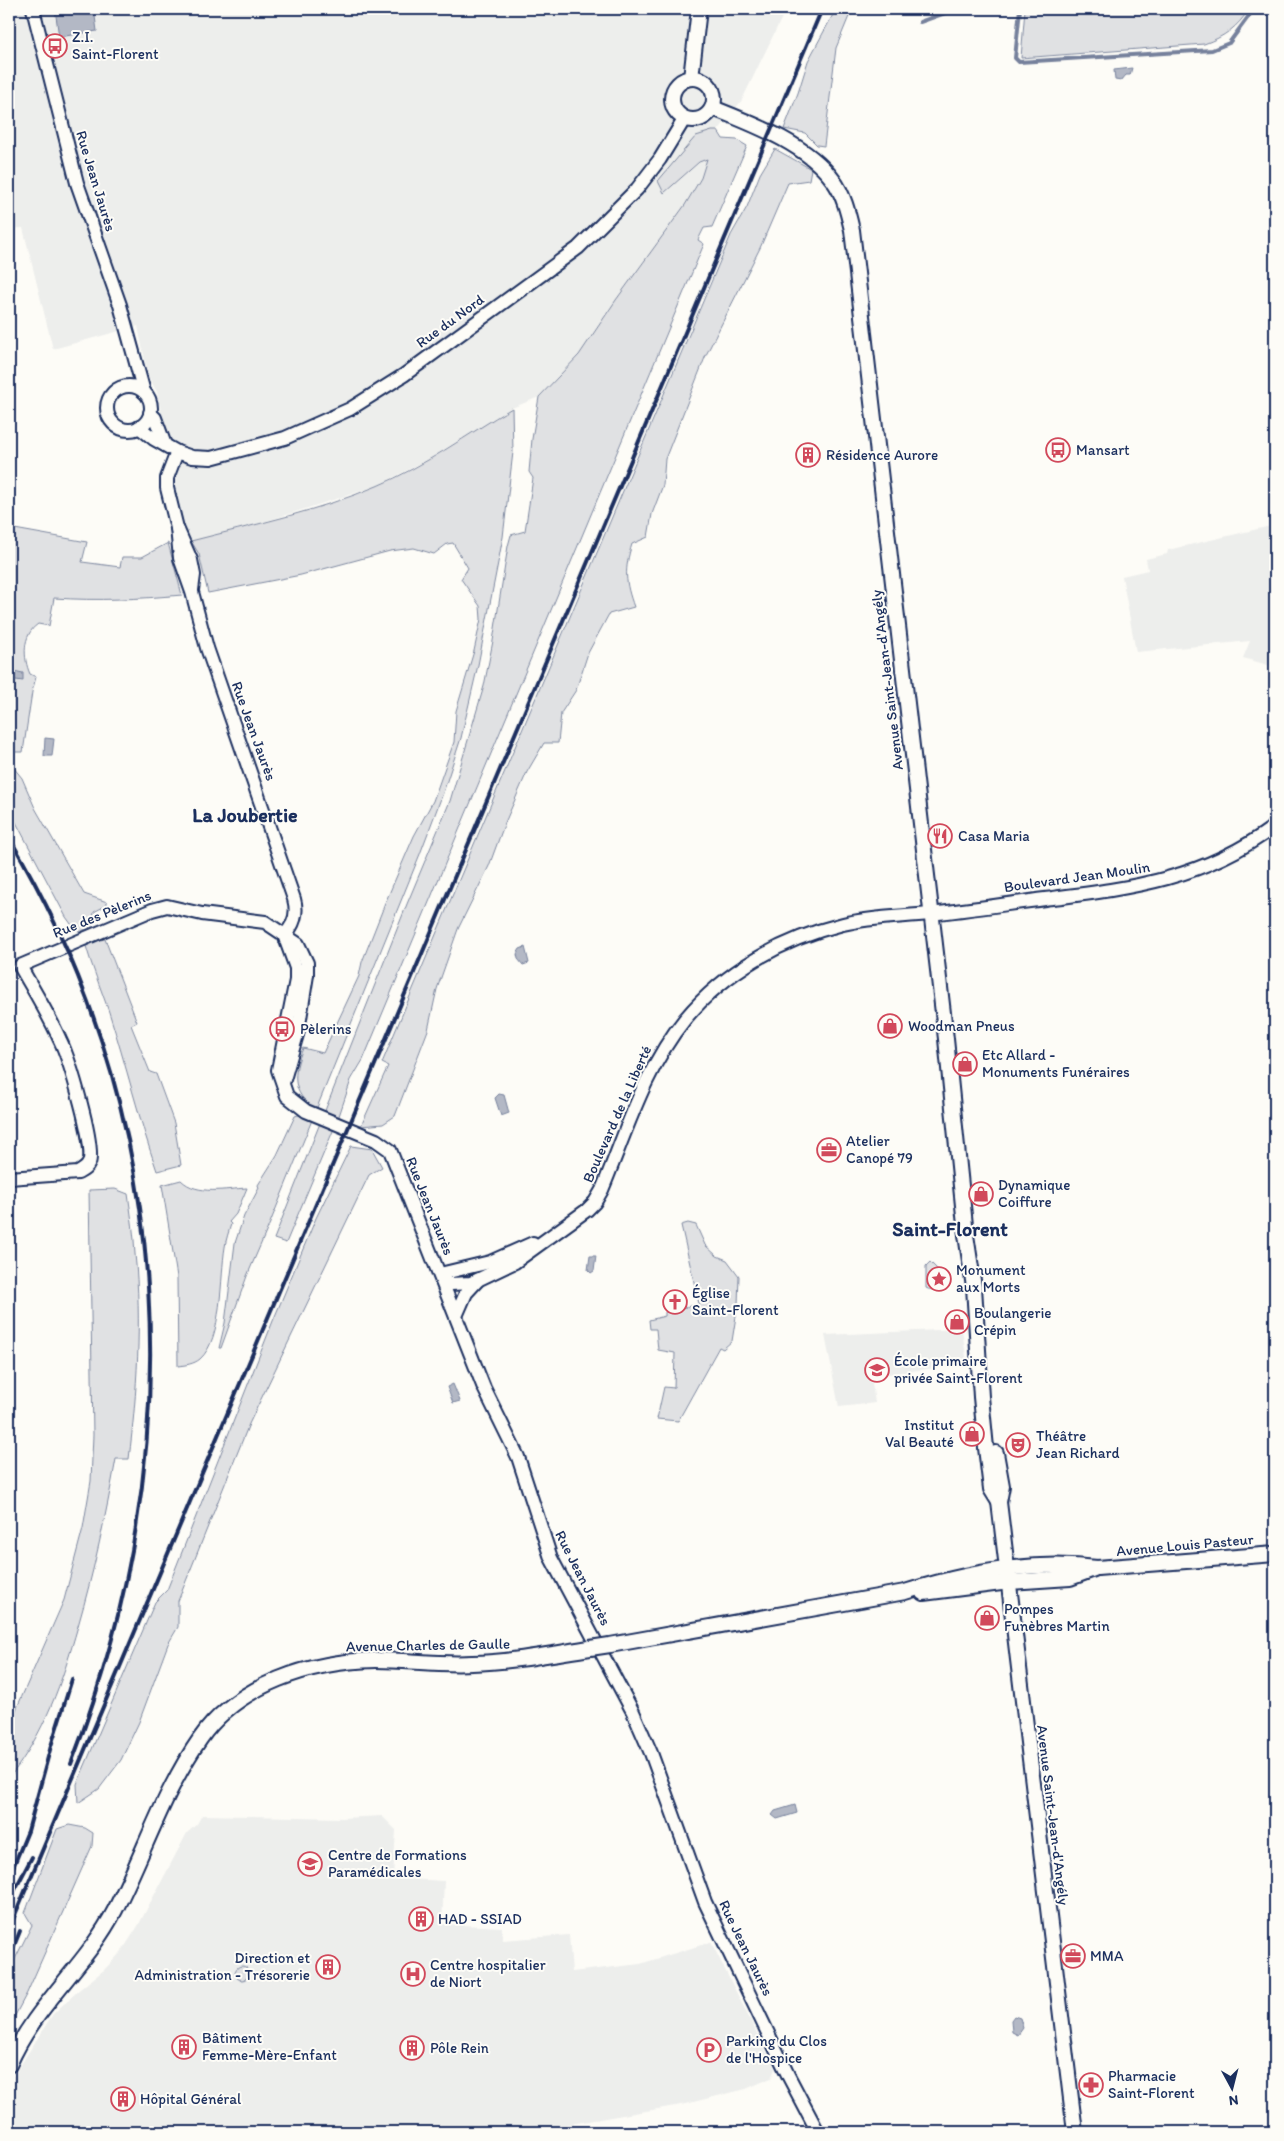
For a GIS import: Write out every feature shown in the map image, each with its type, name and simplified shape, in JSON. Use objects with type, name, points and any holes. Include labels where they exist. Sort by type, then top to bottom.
[{"type":"main road","points":[[691,78],[699,9]]},
{"type":"main road","points":[[700,78],[708,83],[713,90],[715,99],[713,108],[701,118],[693,120],[685,118],[674,108],[673,92],[683,80],[700,78]]},
{"type":"main road","name":"Avenue Saint-Jean-d'Angély","points":[[713,108],[744,121],[809,156],[830,176],[842,196],[852,230],[966,1235],[974,1286],[982,1308],[987,1338],[990,1396],[1002,1486],[999,1502],[1075,2132]]},
{"type":"main road","name":"Avenue Louis Pasteur","points":[[1008,1576],[1070,1578],[1097,1568],[1275,1554]]},
{"type":"main road","name":"Avenue Charles de Gaulle","points":[[9,2065],[31,2024],[105,1927],[123,1894],[164,1800],[178,1773],[201,1737],[221,1714],[261,1688],[288,1676],[320,1666],[376,1660],[445,1663],[501,1662],[610,1645],[904,1592],[932,1593],[1008,1576]]},
{"type":"street","name":"Rue Jean Jaurès","points":[[33,9],[77,183],[111,279],[144,392]]},
{"type":"street","name":"Rue du Nord","points":[[177,452],[192,457],[211,458],[285,438],[350,409],[404,375],[578,248],[637,189],[660,159],[685,118]]},
{"type":"street","points":[[126,386],[135,360]]},
{"type":"street","points":[[126,386],[134,386],[144,392],[150,402],[150,413],[144,424],[139,428],[123,430],[113,424],[108,418],[107,403],[110,396],[115,391],[126,386]]},
{"type":"street","points":[[150,413],[155,418],[165,444]]},
{"type":"street","points":[[139,428],[177,452]]},
{"type":"street","name":"Rue Jean Jaurès","points":[[177,452],[167,478],[168,493],[177,528],[191,560],[194,575],[192,592],[207,648],[294,899],[296,914],[294,922],[284,936],[298,944],[307,968],[298,1031],[283,1083],[288,1096],[306,1112],[376,1140],[390,1150],[484,1388],[518,1457],[551,1558],[633,1712],[652,1753],[705,1902],[789,2077],[818,2132]]},
{"type":"street","name":"Boulevard Jean Moulin","points":[[931,914],[1117,890],[1163,880],[1221,859],[1246,846],[1275,826]]},
{"type":"street","name":"Rue des Pèlerins","points":[[9,1178],[72,1174],[85,1169],[90,1162],[91,1151],[61,1041],[20,966],[160,907],[167,906],[202,914],[265,922],[284,936]]},
{"type":"street","name":"Boulevard de la Liberté","points":[[441,1277],[451,1284],[461,1285],[480,1279],[515,1262],[595,1202],[658,1057],[685,1019],[705,996],[738,971],[772,950],[802,936],[845,924],[931,914]]},
{"type":"street","name":"Boulevard de la Liberté","points":[[441,1277],[490,1262],[544,1239]]},
{"type":"street","name":"Boulevard de la Liberté","points":[[456,1316],[466,1293],[480,1279]]},
{"type":"shaded area","points":[[9,9],[786,9],[742,100],[718,131],[712,131],[658,181],[664,193],[699,162],[707,158],[701,178],[685,205],[616,300],[579,355],[539,397],[512,408],[427,460],[377,486],[264,522],[191,541],[187,538],[179,506],[157,392],[148,376],[138,326],[53,349],[23,228],[9,229]]},
{"type":"shaded area","points":[[55,9],[94,9],[97,31],[59,37]]},
{"type":"shaded area","points":[[836,9],[852,9],[836,48],[824,146],[817,145],[805,133],[784,129],[808,61]]},
{"type":"shaded area","points":[[1025,9],[1249,9],[1230,31],[1204,44],[1021,58]]},
{"type":"shaded area","points":[[1132,68],[1130,75],[1126,75],[1121,81],[1115,80],[1114,70]]},
{"type":"shaded area","points":[[718,131],[723,139],[737,140],[747,146],[712,227],[704,228],[698,240],[704,244],[363,1060],[351,1080],[338,1119],[286,1243],[274,1239],[450,801],[484,686],[511,535],[525,531],[533,478],[529,472],[532,439],[539,397],[579,355],[616,300],[685,205],[701,178],[707,159],[699,162],[664,193],[658,181],[696,136]]},
{"type":"shaded area","points":[[775,149],[811,169],[809,180],[788,183],[760,248],[706,355],[665,459],[663,485],[652,514],[648,537],[632,544],[627,576],[634,607],[609,614],[588,653],[576,690],[561,713],[558,743],[544,743],[527,772],[489,866],[458,929],[437,989],[428,1030],[395,1116],[383,1124],[361,1126],[388,1066],[382,1063],[731,235],[747,207],[760,174]]},
{"type":"shaded area","points":[[512,408],[513,452],[503,537],[478,665],[461,738],[420,854],[316,1110],[302,1096],[298,1089],[296,1082],[297,1066],[303,1048],[323,1053],[359,976],[362,962],[414,836],[433,801],[454,742],[456,711],[474,651],[481,619],[480,606],[461,579],[468,568],[453,543],[447,544],[434,554],[414,548],[390,551],[301,575],[208,593],[199,554],[191,541],[309,510],[377,486],[412,469]]},
{"type":"shaded area","points":[[1275,525],[1275,667],[1243,658],[1250,641],[1136,652],[1122,576],[1148,570],[1146,559],[1167,554],[1168,550]]},
{"type":"shaded area","points":[[9,528],[87,542],[82,562],[120,567],[122,557],[142,557],[168,543],[182,595],[118,599],[54,598],[49,626],[38,624],[29,634],[25,647],[26,661],[30,674],[36,677],[23,752],[9,752]]},
{"type":"shaded area","points":[[9,670],[23,673],[23,681],[9,679]]},
{"type":"shaded area","points":[[45,738],[54,739],[52,756],[44,756]]},
{"type":"shaded area","points":[[9,762],[22,778],[35,808],[84,894],[107,902],[107,905],[94,912],[92,926],[80,932],[74,928],[66,917],[9,809]]},
{"type":"shaded area","points":[[105,939],[137,1022],[131,1025],[150,1072],[156,1074],[174,1123],[181,1165],[157,1171],[109,1012],[85,943]]},
{"type":"shaded area","points":[[525,947],[529,963],[523,965],[518,959],[517,954],[520,949]]},
{"type":"shaded area","points":[[499,1094],[504,1095],[509,1113],[501,1116],[495,1098]]},
{"type":"shaded area","points":[[298,1115],[312,1120],[247,1276],[221,1348],[219,1348],[225,1323],[235,1243],[244,1216],[259,1188],[258,1185],[277,1155],[295,1116]]},
{"type":"shaded area","points":[[351,1146],[372,1149],[382,1167],[369,1175],[249,1424],[178,1601],[178,1627],[168,1644],[139,1722],[121,1760],[99,1789],[78,1803],[77,1784],[155,1602],[167,1590],[273,1321],[316,1218]]},
{"type":"shaded area","points":[[181,1180],[188,1185],[203,1190],[247,1188],[236,1214],[229,1222],[231,1224],[225,1244],[217,1322],[213,1337],[200,1359],[187,1365],[178,1366],[177,1277],[162,1185]]},
{"type":"shaded area","points":[[115,1189],[128,1194],[137,1280],[138,1357],[129,1459],[116,1459],[89,1585],[59,1687],[33,1743],[9,1778],[9,1726],[64,1600],[83,1528],[91,1481],[93,1435],[89,1190]]},
{"type":"shaded area","points":[[688,1223],[696,1225],[705,1245],[717,1256],[727,1260],[739,1276],[738,1304],[732,1341],[723,1349],[719,1347],[678,1421],[657,1419],[664,1387],[674,1388],[675,1353],[658,1350],[656,1329],[650,1329],[649,1320],[665,1316],[665,1312],[699,1304],[681,1225]]},
{"type":"shaded area","points":[[590,1256],[596,1256],[594,1271],[591,1273],[588,1270]]},
{"type":"shaded area","points":[[930,1262],[941,1273],[943,1280],[938,1287],[933,1289],[926,1288],[926,1266]]},
{"type":"shaded area","name":"École primaire privée Saint-Florent","points":[[962,1329],[967,1364],[880,1375],[872,1383],[875,1403],[839,1407],[825,1335]]},
{"type":"shaded area","points":[[453,1384],[460,1401],[453,1403],[447,1387]]},
{"type":"shaded area","points":[[795,1805],[797,1813],[777,1819],[772,1815],[775,1811]]},
{"type":"shaded area","name":"Centre hospitalier de Niort","points":[[202,1815],[342,1818],[382,1816],[396,1830],[393,1878],[444,1881],[442,1924],[502,1927],[502,1940],[569,1935],[572,1972],[640,1964],[711,1942],[775,2069],[771,2078],[746,2089],[681,2105],[524,2132],[9,2132],[9,2083],[53,2014],[104,1970],[122,1951],[138,1926],[187,1833],[197,1824]]},
{"type":"shaded area","points":[[69,1825],[85,1828],[93,1833],[92,1846],[27,1993],[9,2027],[9,1971],[32,1925],[25,1913],[57,1829]]},
{"type":"shaded area","points":[[239,1966],[245,1966],[249,1973],[245,1980],[239,1980],[235,1976],[235,1970]]},
{"type":"shaded area","points":[[1014,2016],[1020,2018],[1023,2028],[1018,2035],[1012,2032],[1011,2020]]},
{"type":"waterway","points":[[920,22],[956,9]]},
{"type":"waterway","points":[[1020,9],[1015,58],[1019,62],[1212,50],[1229,43],[1254,9]]},
{"type":"railway","points":[[9,1929],[822,9]]},
{"type":"railway","points":[[9,837],[65,947],[107,1060],[135,1175],[148,1293],[149,1411],[135,1530],[109,1648],[71,1764]]},
{"type":"railway","points":[[9,1877],[28,1831],[51,1746],[72,1679]]},
{"type":"railway","points":[[9,1901],[32,1857]]},
{"type":"railway","points":[[9,1958],[20,1931]]},
{"type":"place","name":"Z.I. Saint-Florent","points":[[55,46]]},
{"type":"place","name":"Mansart","points":[[1058,450]]},
{"type":"place","name":"Résidence Aurore","points":[[808,455]]},
{"type":"place","name":"Casa Maria","points":[[940,836]]},
{"type":"place","name":"Woodman Pneus","points":[[890,1026]]},
{"type":"place","name":"Pèlerins","points":[[282,1029]]},
{"type":"place","name":"Etc Allard - Monuments Funéraires","points":[[965,1064]]},
{"type":"place","name":"Atelier Canopé 79","points":[[829,1150]]},
{"type":"place","name":"Dynamique Coiffure","points":[[981,1194]]},
{"type":"place","name":"Monument aux Morts","points":[[939,1279]]},
{"type":"place","name":"Église Saint-Florent","points":[[675,1302]]},
{"type":"place","name":"Boulangerie Crépin","points":[[957,1322]]},
{"type":"place","name":"École primaire privée Saint-Florent","points":[[877,1370]]},
{"type":"place","name":"Institut Val Beauté","points":[[972,1434]]},
{"type":"place","name":"Théâtre Jean Richard","points":[[1018,1445]]},
{"type":"place","name":"Pompes Funèbres Martin","points":[[987,1618]]},
{"type":"place","name":"Centre de Formations Paramédicales","points":[[310,1864]]},
{"type":"place","name":"HAD - SSIAD","points":[[421,1919]]},
{"type":"place","name":"MMA","points":[[1073,1956]]},
{"type":"place","name":"Direction et Administration - Trésorerie","points":[[328,1967]]},
{"type":"place","name":"Centre hospitalier de Niort","points":[[413,1974]]},
{"type":"place","name":"Bâtiment Femme-Mère-Enfant","points":[[184,2047]]},
{"type":"place","name":"Pôle Rein","points":[[412,2048]]},
{"type":"place","name":"Parking du Clos de l'Hospice","points":[[709,2050]]},
{"type":"place","name":"Pharmacie Saint-Florent","points":[[1091,2085]]},
{"type":"place","name":"Hôpital Général","points":[[123,2099]]},
{"type":"district","name":"La Joubertie","points":[[245,815]]},
{"type":"district","name":"Saint-Florent","points":[[950,1229]]}]
